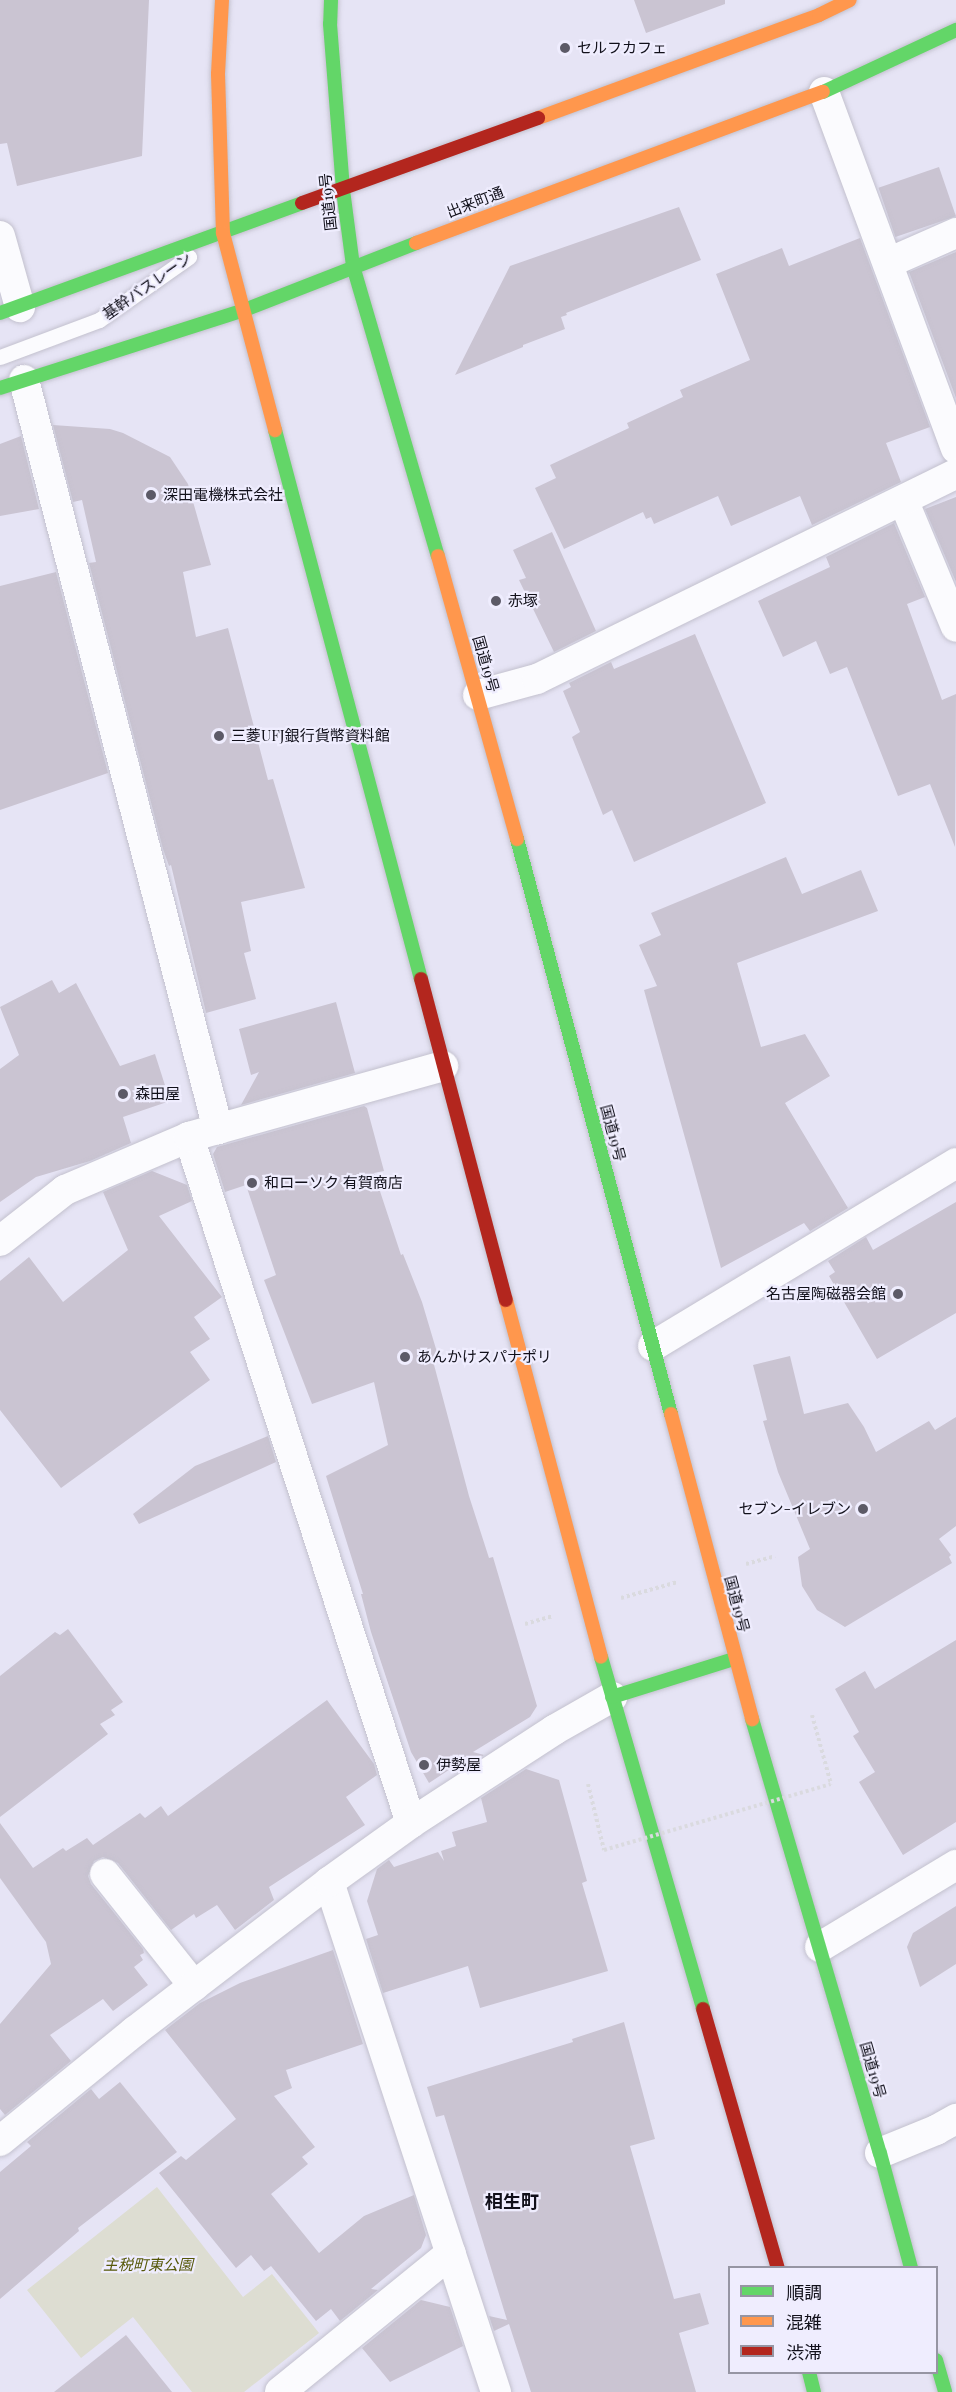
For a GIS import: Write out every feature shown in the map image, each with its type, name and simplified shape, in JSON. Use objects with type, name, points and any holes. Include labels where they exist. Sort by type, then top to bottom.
[{"type":"main road","points":[[222,0],[218,74],[223,233],[242,311],[587,1607],[777,2266]]},
{"type":"main road","name":"国道19号","points":[[331,0],[330,24],[343,190],[352,266],[478,695],[653,1346],[734,1659],[880,2153],[910,2266]]},
{"type":"main road","points":[[10,310],[343,190],[819,7],[850,0]]},
{"type":"main road","name":"出来町通","points":[[12,384],[242,311],[352,266],[824,92],[956,30]]},
{"type":"main road","points":[[612,1697],[734,1659]]},
{"type":"main road","points":[[938,2367],[945,2392]]},
{"type":"main road","points":[[809,2374],[814,2392]]},
{"type":"street","points":[[824,92],[956,448]]},
{"type":"street","points":[[888,263],[956,233]]},
{"type":"street","points":[[0,236],[10,310]]},
{"type":"street","points":[[12,384],[218,1129]]},
{"type":"street","points":[[478,695],[537,679],[904,502],[956,474]]},
{"type":"street","points":[[904,502],[956,627]]},
{"type":"street","points":[[0,1241],[65,1190],[189,1137],[443,1066]]},
{"type":"street","points":[[189,1137],[411,1823]]},
{"type":"street","points":[[653,1346],[956,1163]]},
{"type":"street","points":[[0,2141],[329,1882],[411,1823],[554,1730],[612,1697]]},
{"type":"street","points":[[820,1947],[956,1865]]},
{"type":"street","points":[[105,1874],[194,1986]]},
{"type":"street","points":[[329,1882],[496,2392]]},
{"type":"street","points":[[880,2153],[936,2130],[956,2119]]},
{"type":"street","points":[[280,2392],[452,2253]]},
{"type":"lane","name":"基幹バスレーン","points":[[0,357],[99,320],[223,233]]},
{"type":"path","points":[[525,1624],[775,1556]]},
{"type":"path","points":[[588,1784],[604,1850],[831,1784],[812,1715]]},
{"type":"green space","name":"主税町東公園","points":[[157,2187],[243,2297],[272,2274],[319,2333],[244,2392],[192,2392],[133,2317],[81,2358],[27,2290]]},
{"type":"building","points":[[0,0],[149,0],[142,156],[17,186],[7,143],[0,144]]},
{"type":"building","points":[[634,0],[725,0],[725,4],[646,33]]},
{"type":"building","points":[[939,167],[956,216],[895,237],[878,188]]},
{"type":"building","points":[[679,207],[701,260],[566,313],[567,315],[561,317],[565,329],[455,375],[510,266]]},
{"type":"building","points":[[860,238],[930,427],[886,443],[901,482],[812,525],[800,496],[731,526],[718,496],[654,524],[651,517],[646,519],[643,512],[564,549],[535,488],[556,478],[550,465],[629,428],[627,423],[683,397],[680,390],[750,360],[716,274],[782,248],[789,266]]},
{"type":"building","points":[[956,252],[956,398],[909,272]]},
{"type":"building","points":[[53,425],[110,429],[123,433],[170,457],[188,484],[211,565],[183,572],[196,637],[228,628],[268,780],[273,779],[305,888],[241,902],[251,951],[244,953],[256,999],[206,1013],[171,865],[169,866],[163,849],[89,563],[96,562],[82,500],[73,502]]},
{"type":"building","points":[[21,436],[39,509],[0,516],[0,444]]},
{"type":"building","points":[[956,497],[956,582],[925,509]]},
{"type":"building","points":[[894,523],[925,597],[907,604],[942,700],[956,694],[955,847],[930,784],[898,796],[847,667],[830,674],[816,641],[783,657],[758,601],[830,567],[826,557]]},
{"type":"building","points":[[552,532],[596,631],[554,652],[519,580],[526,578],[513,550]]},
{"type":"building","points":[[56,572],[108,773],[0,810],[0,586]]},
{"type":"building","points":[[695,634],[766,803],[634,862],[612,810],[603,815],[572,737],[580,732],[563,691],[571,687],[569,683],[611,662],[614,669]]},
{"type":"building","points":[[786,857],[802,894],[861,870],[878,911],[737,963],[761,1047],[805,1034],[830,1076],[785,1103],[848,1208],[810,1231],[804,1223],[721,1268],[644,990],[657,986],[639,945],[661,935],[651,913]]},
{"type":"building","points":[[52,980],[59,993],[76,983],[120,1066],[155,1054],[170,1101],[123,1117],[131,1143],[90,1161],[36,1177],[0,1202],[0,1069],[19,1055],[0,1007]]},
{"type":"building","points":[[336,1002],[355,1073],[241,1105],[259,1072],[251,1075],[239,1029]]},
{"type":"building","points":[[364,1106],[367,1108],[384,1171],[374,1173],[401,1255],[403,1254],[422,1302],[439,1359],[433,1361],[469,1496],[489,1558],[493,1557],[537,1706],[530,1717],[473,1752],[484,1755],[472,1763],[470,1756],[429,1783],[411,1752],[371,1632],[361,1594],[363,1594],[326,1476],[388,1445],[374,1382],[312,1404],[264,1280],[276,1275],[246,1185],[225,1192],[213,1154],[217,1147]]},
{"type":"building","points":[[152,1171],[187,1185],[192,1201],[159,1216],[222,1297],[194,1317],[210,1339],[190,1352],[210,1380],[61,1488],[0,1410],[0,1281],[29,1257],[63,1302],[128,1250],[103,1192]]},
{"type":"building","name":"名古屋陶磁器会館","points":[[956,1202],[956,1313],[877,1359],[829,1276],[835,1272],[828,1261],[866,1237],[873,1250]]},
{"type":"building","points":[[790,1356],[804,1414],[848,1403],[864,1427],[876,1452],[929,1421],[935,1430],[956,1417],[956,1526],[939,1539],[951,1555],[949,1557],[952,1563],[845,1627],[817,1610],[802,1586],[798,1557],[810,1549],[778,1472],[763,1421],[767,1420],[753,1365]]},
{"type":"building","points":[[268,1436],[276,1462],[139,1524],[133,1514],[195,1466]]},
{"type":"building","points":[[68,1629],[123,1702],[111,1710],[115,1715],[100,1724],[108,1734],[0,1817],[0,1676],[55,1632],[60,1635]]},
{"type":"building","points":[[956,1640],[956,1822],[903,1855],[859,1782],[875,1772],[853,1736],[859,1732],[835,1689],[865,1671],[875,1689]]},
{"type":"building","points":[[327,1700],[374,1764],[377,1775],[346,1797],[365,1825],[269,1887],[274,1900],[235,1930],[217,1905],[196,1918],[194,1914],[171,1930],[118,1863],[103,1857],[94,1861],[88,1876],[91,1884],[143,1949],[144,1953],[140,1955],[143,1960],[134,1967],[148,1985],[113,2011],[103,1999],[50,2035],[71,2061],[5,2115],[0,2109],[0,2024],[51,1964],[46,1942],[0,1878],[0,1823],[33,1868],[63,1848],[66,1851],[87,1838],[93,1845],[140,1813],[145,1818],[161,1806],[168,1816]]},
{"type":"building","points":[[526,1769],[559,1780],[587,1881],[582,1883],[608,1971],[480,2008],[468,1966],[383,1993],[366,1939],[378,1935],[367,1901],[377,1869],[389,1860],[394,1867],[438,1852],[444,1861],[441,1851],[456,1846],[452,1832],[487,1822],[481,1798]]},
{"type":"building","points":[[956,1906],[956,1964],[920,1987],[907,1947],[913,1933]]},
{"type":"building","points":[[333,1950],[363,2044],[286,2070],[292,2088],[274,2096],[315,2147],[302,2157],[308,2164],[271,2194],[319,2253],[364,2216],[414,2195],[426,2235],[421,2248],[371,2289],[378,2290],[340,2321],[331,2309],[316,2321],[271,2266],[264,2271],[251,2255],[236,2268],[159,2173],[181,2156],[186,2160],[236,2119],[165,2030],[200,2003],[240,1983]]},
{"type":"building","points":[[624,2022],[655,2139],[630,2146],[674,2299],[700,2293],[709,2324],[679,2333],[696,2392],[531,2392],[509,2324],[494,2331],[489,2316],[507,2320],[444,2115],[436,2117],[427,2087],[573,2042],[572,2039]]},
{"type":"building","points":[[120,2082],[177,2152],[78,2228],[79,2231],[0,2299],[0,2172],[31,2146],[27,2142],[91,2089],[99,2099]]},
{"type":"building","points":[[421,2300],[450,2307],[463,2346],[390,2382],[362,2348]]},
{"type":"building","points":[[126,2335],[172,2392],[54,2392]]},
{"type":"traffic: fast","points":[[331,0],[330,24],[343,190],[353,266],[438,556]]},
{"type":"traffic: fast","points":[[823,92],[956,30]]},
{"type":"traffic: fast","points":[[0,313],[302,203]]},
{"type":"traffic: fast","points":[[0,388],[242,311],[416,243]]},
{"type":"traffic: fast","points":[[275,430],[421,979]]},
{"type":"traffic: fast","points":[[517,839],[671,1414]]},
{"type":"traffic: fast","points":[[601,1657],[703,2009]]},
{"type":"traffic: fast","points":[[612,1697],[734,1659]]},
{"type":"traffic: fast","points":[[752,1719],[880,2153],[910,2266]]},
{"type":"traffic: fast","points":[[938,2367],[945,2392]]},
{"type":"traffic: fast","points":[[810,2374],[814,2392]]},
{"type":"traffic: slow","points":[[222,0],[218,74],[223,233],[275,430]]},
{"type":"traffic: slow","points":[[538,118],[819,15],[850,0]]},
{"type":"traffic: slow","points":[[416,243],[823,92]]},
{"type":"traffic: slow","points":[[438,556],[517,839]]},
{"type":"traffic: slow","points":[[506,1300],[601,1657]]},
{"type":"traffic: slow","points":[[671,1414],[752,1719]]},
{"type":"traffic: jam","points":[[302,203],[538,118]]},
{"type":"traffic: jam","points":[[421,979],[506,1300]]},
{"type":"traffic: jam","points":[[703,2009],[777,2266]]},
{"type":"place","name":"セルフカフェ","points":[[565,48]]},
{"type":"place","name":"深田電機株式会社","points":[[151,495]]},
{"type":"place","name":"赤塚","points":[[496,601]]},
{"type":"place","name":"三菱UFJ銀行貨幣資料館","points":[[219,736]]},
{"type":"place","name":"森田屋","points":[[123,1094]]},
{"type":"place","name":"和ローソク 有賀商店","points":[[252,1183]]},
{"type":"place","name":"名古屋陶磁器会館","points":[[898,1294]]},
{"type":"place","name":"あんかけスパナポリ","points":[[405,1357]]},
{"type":"place","name":"セブン-イレブン","points":[[863,1509]]},
{"type":"place","name":"伊勢屋","points":[[424,1765]]},
{"type":"district","name":"相生町","points":[[512,2201]]}]
